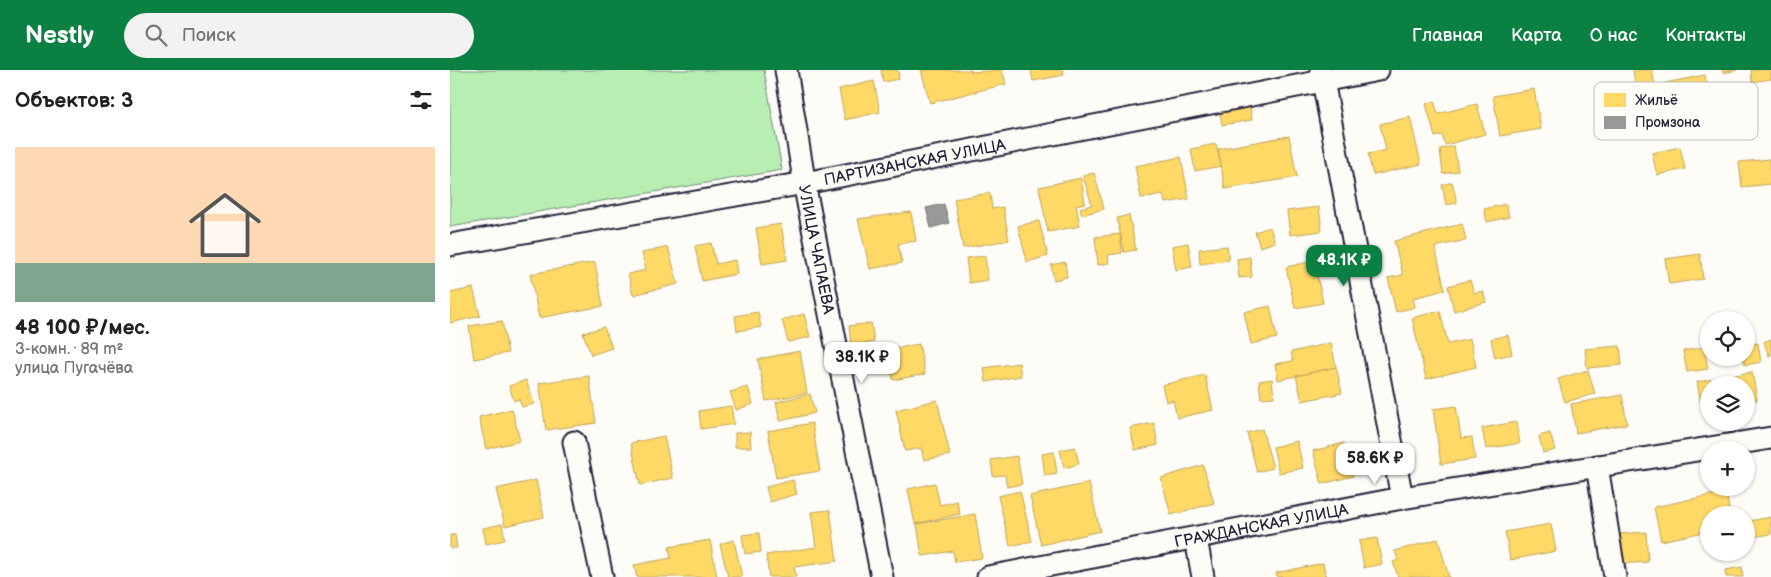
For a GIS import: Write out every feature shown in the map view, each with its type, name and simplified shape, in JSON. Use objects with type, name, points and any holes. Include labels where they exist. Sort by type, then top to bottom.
[{"type":"street","name":"УЛИЦА ЧАПАЕВА","points":[[786,70],[804,183],[882,577]]},
{"type":"street","name":"ПАРТИЗАНСКАЯ УЛИЦА","points":[[450,245],[804,183],[1322,75],[1378,70]]},
{"type":"street","points":[[1322,75],[1402,498]]},
{"type":"street","name":"ГРАЖДАНСКАЯ УЛИЦА","points":[[988,577],[1402,498],[1771,438]]},
{"type":"street","points":[[574,442],[602,577]]},
{"type":"street","points":[[1597,466],[1615,577]]},
{"type":"street","points":[[1196,538],[1203,577]]},
{"type":"green space","points":[[450,70],[764,70],[782,170],[450,227]]},
{"type":"building: Жильё","points":[[881,70],[898,70],[899,79],[883,82]]},
{"type":"building: Жильё","points":[[921,70],[971,70],[971,72],[1002,70],[1006,84],[930,103]]},
{"type":"building: Жильё","points":[[1031,70],[1063,70],[1064,75],[1033,81]]},
{"type":"building: Жильё","points":[[1633,70],[1652,70],[1654,82],[1635,82]]},
{"type":"building: Жильё","points":[[1722,70],[1737,70],[1723,73]]},
{"type":"building: Жильё","points":[[1751,70],[1771,70],[1771,79],[1752,82]]},
{"type":"building: Жильё","points":[[1705,75],[1706,82],[1670,82]]},
{"type":"building: Жильё","points":[[874,81],[880,112],[845,120],[839,89]]},
{"type":"building: Жильё","points":[[1534,89],[1541,129],[1500,136],[1493,96]]},
{"type":"building: Жильё","points":[[1249,100],[1252,120],[1222,125],[1219,105]]},
{"type":"building: Жильё","points":[[1434,101],[1438,114],[1477,104],[1485,134],[1445,145],[1442,135],[1435,137],[1426,104]]},
{"type":"building: Жильё","points":[[1410,117],[1421,164],[1373,175],[1368,154],[1386,150],[1380,124]]},
{"type":"building: Жильё","points":[[1289,136],[1297,177],[1225,189],[1218,149]]},
{"type":"building: Жильё","points":[[1216,144],[1221,166],[1195,171],[1191,149]]},
{"type":"building: Жильё","points":[[1454,146],[1458,171],[1443,174],[1440,149]]},
{"type":"building: Жильё","points":[[1680,147],[1685,169],[1657,175],[1652,153]]},
{"type":"building: Жильё","points":[[1181,157],[1189,199],[1165,203],[1163,194],[1141,198],[1135,166]]},
{"type":"building: Жильё","points":[[1770,159],[1771,184],[1742,187],[1739,162]]},
{"type":"building: Жильё","points":[[1094,173],[1104,209],[1082,215],[1080,208],[1092,205],[1083,176]]},
{"type":"building: Жильё","points":[[1081,178],[1085,203],[1076,205],[1080,226],[1048,232],[1039,187]]},
{"type":"building: Жильё","points":[[1452,182],[1457,203],[1446,205],[1442,185]]},
{"type":"building: Жильё","points":[[990,193],[992,209],[1003,207],[1009,240],[963,248],[954,199]]},
{"type":"building: Жильё","points":[[1506,204],[1509,217],[1487,222],[1484,209]]},
{"type":"building: Жильё","points":[[1319,207],[1322,231],[1290,235],[1287,211]]},
{"type":"building: Жильё","points":[[911,212],[916,241],[898,244],[902,263],[870,269],[858,219]]},
{"type":"building: Жильё","points":[[1129,215],[1136,250],[1124,252],[1117,218]]},
{"type":"building: Жильё","points":[[1039,221],[1048,256],[1027,262],[1018,226]]},
{"type":"building: Жильё","points":[[781,224],[787,260],[762,264],[756,228]]},
{"type":"building: Жильё","points":[[1462,224],[1466,240],[1435,247],[1445,290],[1413,298],[1415,307],[1396,312],[1388,278],[1403,275],[1394,241]]},
{"type":"building: Жильё","points":[[1270,227],[1275,242],[1260,247],[1255,232]]},
{"type":"building: Жильё","points":[[1120,234],[1122,253],[1108,255],[1109,263],[1098,265],[1095,237]]},
{"type":"building: Жильё","points":[[711,243],[716,264],[735,260],[737,274],[702,281],[695,246]]},
{"type":"building: Жильё","points":[[1188,243],[1192,267],[1176,270],[1172,246]]},
{"type":"building: Жильё","points":[[1227,246],[1229,260],[1200,264],[1199,249]]},
{"type":"building: Жильё","points":[[668,247],[678,284],[633,295],[628,274],[646,270],[642,253]]},
{"type":"building: Жильё","points":[[1700,254],[1703,279],[1669,284],[1665,259]]},
{"type":"building: Жильё","points":[[985,256],[988,280],[969,283],[966,258]]},
{"type":"building: Жильё","points":[[1250,257],[1252,277],[1239,278],[1237,259]]},
{"type":"building: Жильё","points":[[1314,261],[1323,303],[1295,308],[1286,267]]},
{"type":"building: Жильё","points":[[595,262],[603,306],[539,318],[530,274]]},
{"type":"building: Жильё","points":[[1065,262],[1067,277],[1054,280],[1051,265]]},
{"type":"building: Жильё","points":[[1470,280],[1474,293],[1483,291],[1486,302],[1454,311],[1448,286]]},
{"type":"building: Жильё","points":[[473,288],[480,316],[450,323],[450,293]]},
{"type":"building: Жильё","points":[[1270,306],[1277,338],[1251,344],[1244,312]]},
{"type":"building: Жильё","points":[[1440,311],[1448,344],[1470,339],[1476,367],[1426,379],[1412,318]]},
{"type":"building: Жильё","points":[[758,312],[761,327],[737,331],[735,316]]},
{"type":"building: Жильё","points":[[804,314],[810,337],[788,342],[782,320]]},
{"type":"building: Жильё","points":[[502,321],[508,353],[474,359],[469,326]]},
{"type":"building: Жильё","points":[[871,323],[874,342],[851,345],[849,326]]},
{"type":"building: Жильё","points":[[604,327],[612,348],[591,355],[583,333]]},
{"type":"building: Жильё","points":[[1508,335],[1512,354],[1495,358],[1491,339]]},
{"type":"building: Жильё","points":[[1771,339],[1771,355],[1769,356],[1764,342]]},
{"type":"building: Жильё","points":[[1331,343],[1336,367],[1278,380],[1275,364],[1293,361],[1291,352]]},
{"type":"building: Жильё","points":[[1758,343],[1761,362],[1755,363],[1755,344]]},
{"type":"building: Жильё","points":[[919,344],[925,374],[893,380],[888,350]]},
{"type":"building: Жильё","points":[[1620,346],[1622,365],[1587,368],[1585,349]]},
{"type":"building: Жильё","points":[[1700,348],[1700,366],[1707,366],[1708,369],[1687,372],[1683,351]]},
{"type":"building: Жильё","points":[[800,351],[807,393],[766,401],[758,359]]},
{"type":"building: Жильё","points":[[1019,363],[1021,376],[986,382],[984,368]]},
{"type":"building: Жильё","points":[[1336,367],[1342,393],[1302,401],[1296,376]]},
{"type":"building: Жильё","points":[[1588,370],[1595,394],[1565,402],[1558,379]]},
{"type":"building: Жильё","points":[[1752,372],[1753,376],[1730,376]]},
{"type":"building: Жильё","points":[[1205,375],[1213,410],[1177,418],[1173,400],[1166,402],[1162,385]]},
{"type":"building: Жильё","points":[[589,376],[596,423],[546,430],[539,383]]},
{"type":"building: Жильё","points":[[1272,379],[1274,397],[1261,398],[1259,381]]},
{"type":"building: Жильё","points":[[526,380],[534,404],[522,407],[519,399],[514,401],[509,386]]},
{"type":"building: Жильё","points":[[1700,381],[1700,399],[1697,382]]},
{"type":"building: Жильё","points":[[748,387],[753,404],[736,410],[730,392]]},
{"type":"building: Жильё","points":[[810,394],[815,413],[780,421],[776,402]]},
{"type":"building: Жильё","points":[[1622,395],[1627,424],[1576,433],[1571,404]]},
{"type":"building: Жильё","points":[[937,400],[950,455],[924,460],[921,448],[905,451],[896,410]]},
{"type":"building: Жильё","points":[[731,406],[734,424],[701,429],[699,411]]},
{"type":"building: Жильё","points":[[1456,406],[1461,438],[1472,437],[1475,459],[1441,464],[1433,409]]},
{"type":"building: Жильё","points":[[512,409],[520,441],[486,449],[479,417]]},
{"type":"building: Жильё","points":[[1516,422],[1520,443],[1486,449],[1482,428]]},
{"type":"building: Жильё","points":[[812,423],[820,471],[776,478],[768,431]]},
{"type":"building: Жильё","points":[[1154,423],[1158,445],[1135,450],[1130,428]]},
{"type":"building: Жильё","points":[[1262,429],[1273,468],[1257,472],[1247,433]]},
{"type":"building: Жильё","points":[[750,432],[751,447],[735,447],[735,433]]},
{"type":"building: Жильё","points":[[1550,433],[1555,450],[1543,453],[1539,436]]},
{"type":"building: Жильё","points":[[664,436],[673,478],[640,485],[631,443]]},
{"type":"building: Жильё","points":[[1297,441],[1303,468],[1279,473],[1273,447]]},
{"type":"building: Жильё","points":[[1344,443],[1353,476],[1322,484],[1313,451]]},
{"type":"building: Жильё","points":[[1075,447],[1079,464],[1064,468],[1060,450]]},
{"type":"building: Жильё","points":[[1054,452],[1057,474],[1045,476],[1042,454]]},
{"type":"building: Жильё","points":[[1017,456],[1022,484],[1007,487],[1005,475],[993,476],[991,460]]},
{"type":"building: Жильё","points":[[1203,465],[1214,503],[1171,515],[1161,478]]},
{"type":"building: Жильё","points":[[536,480],[544,517],[505,526],[496,489]]},
{"type":"building: Жильё","points":[[793,480],[797,494],[770,502],[766,487]]},
{"type":"building: Жильё","points":[[935,483],[940,505],[957,501],[960,514],[915,524],[908,489]]},
{"type":"building: Жильё","points":[[1089,483],[1100,531],[1041,545],[1030,496]]},
{"type":"building: Жильё","points":[[1020,491],[1032,541],[1010,546],[998,496]]},
{"type":"building: Жильё","points":[[1707,496],[1727,496],[1728,506],[1700,506],[1700,533],[1661,541],[1654,507]]},
{"type":"building: Жильё","points":[[830,510],[837,561],[794,567],[796,577],[769,577],[766,555],[816,547],[811,512]]},
{"type":"building: Жильё","points":[[975,514],[982,558],[955,562],[953,551],[922,556],[917,524]]},
{"type":"building: Жильё","points":[[1771,517],[1771,534],[1755,537],[1755,520]]},
{"type":"building: Жильё","points":[[502,524],[505,540],[486,544],[483,528]]},
{"type":"building: Жильё","points":[[1551,524],[1556,551],[1510,560],[1505,532]]},
{"type":"building: Жильё","points":[[1646,532],[1648,562],[1619,564],[1617,534]]},
{"type":"building: Жильё","points":[[759,533],[761,552],[745,554],[742,535]]},
{"type":"building: Жильё","points":[[450,535],[455,535],[457,548],[450,548]]},
{"type":"building: Жильё","points":[[1377,538],[1382,564],[1364,568],[1359,541]]},
{"type":"building: Жильё","points":[[1438,539],[1449,577],[1398,577],[1393,562],[1398,560],[1395,551]]},
{"type":"building: Жильё","points":[[710,540],[717,577],[637,577],[634,565],[671,558],[669,547]]},
{"type":"building: Жильё","points":[[734,540],[742,577],[728,577],[720,544]]},
{"type":"building: Жильё","points":[[1323,563],[1326,577],[1277,577],[1276,573]]},
{"type":"building: Жильё","points":[[1742,567],[1743,577],[1726,577],[1725,570]]},
{"type":"building: Промзона","points":[[944,204],[949,223],[931,228],[926,208]]}]
